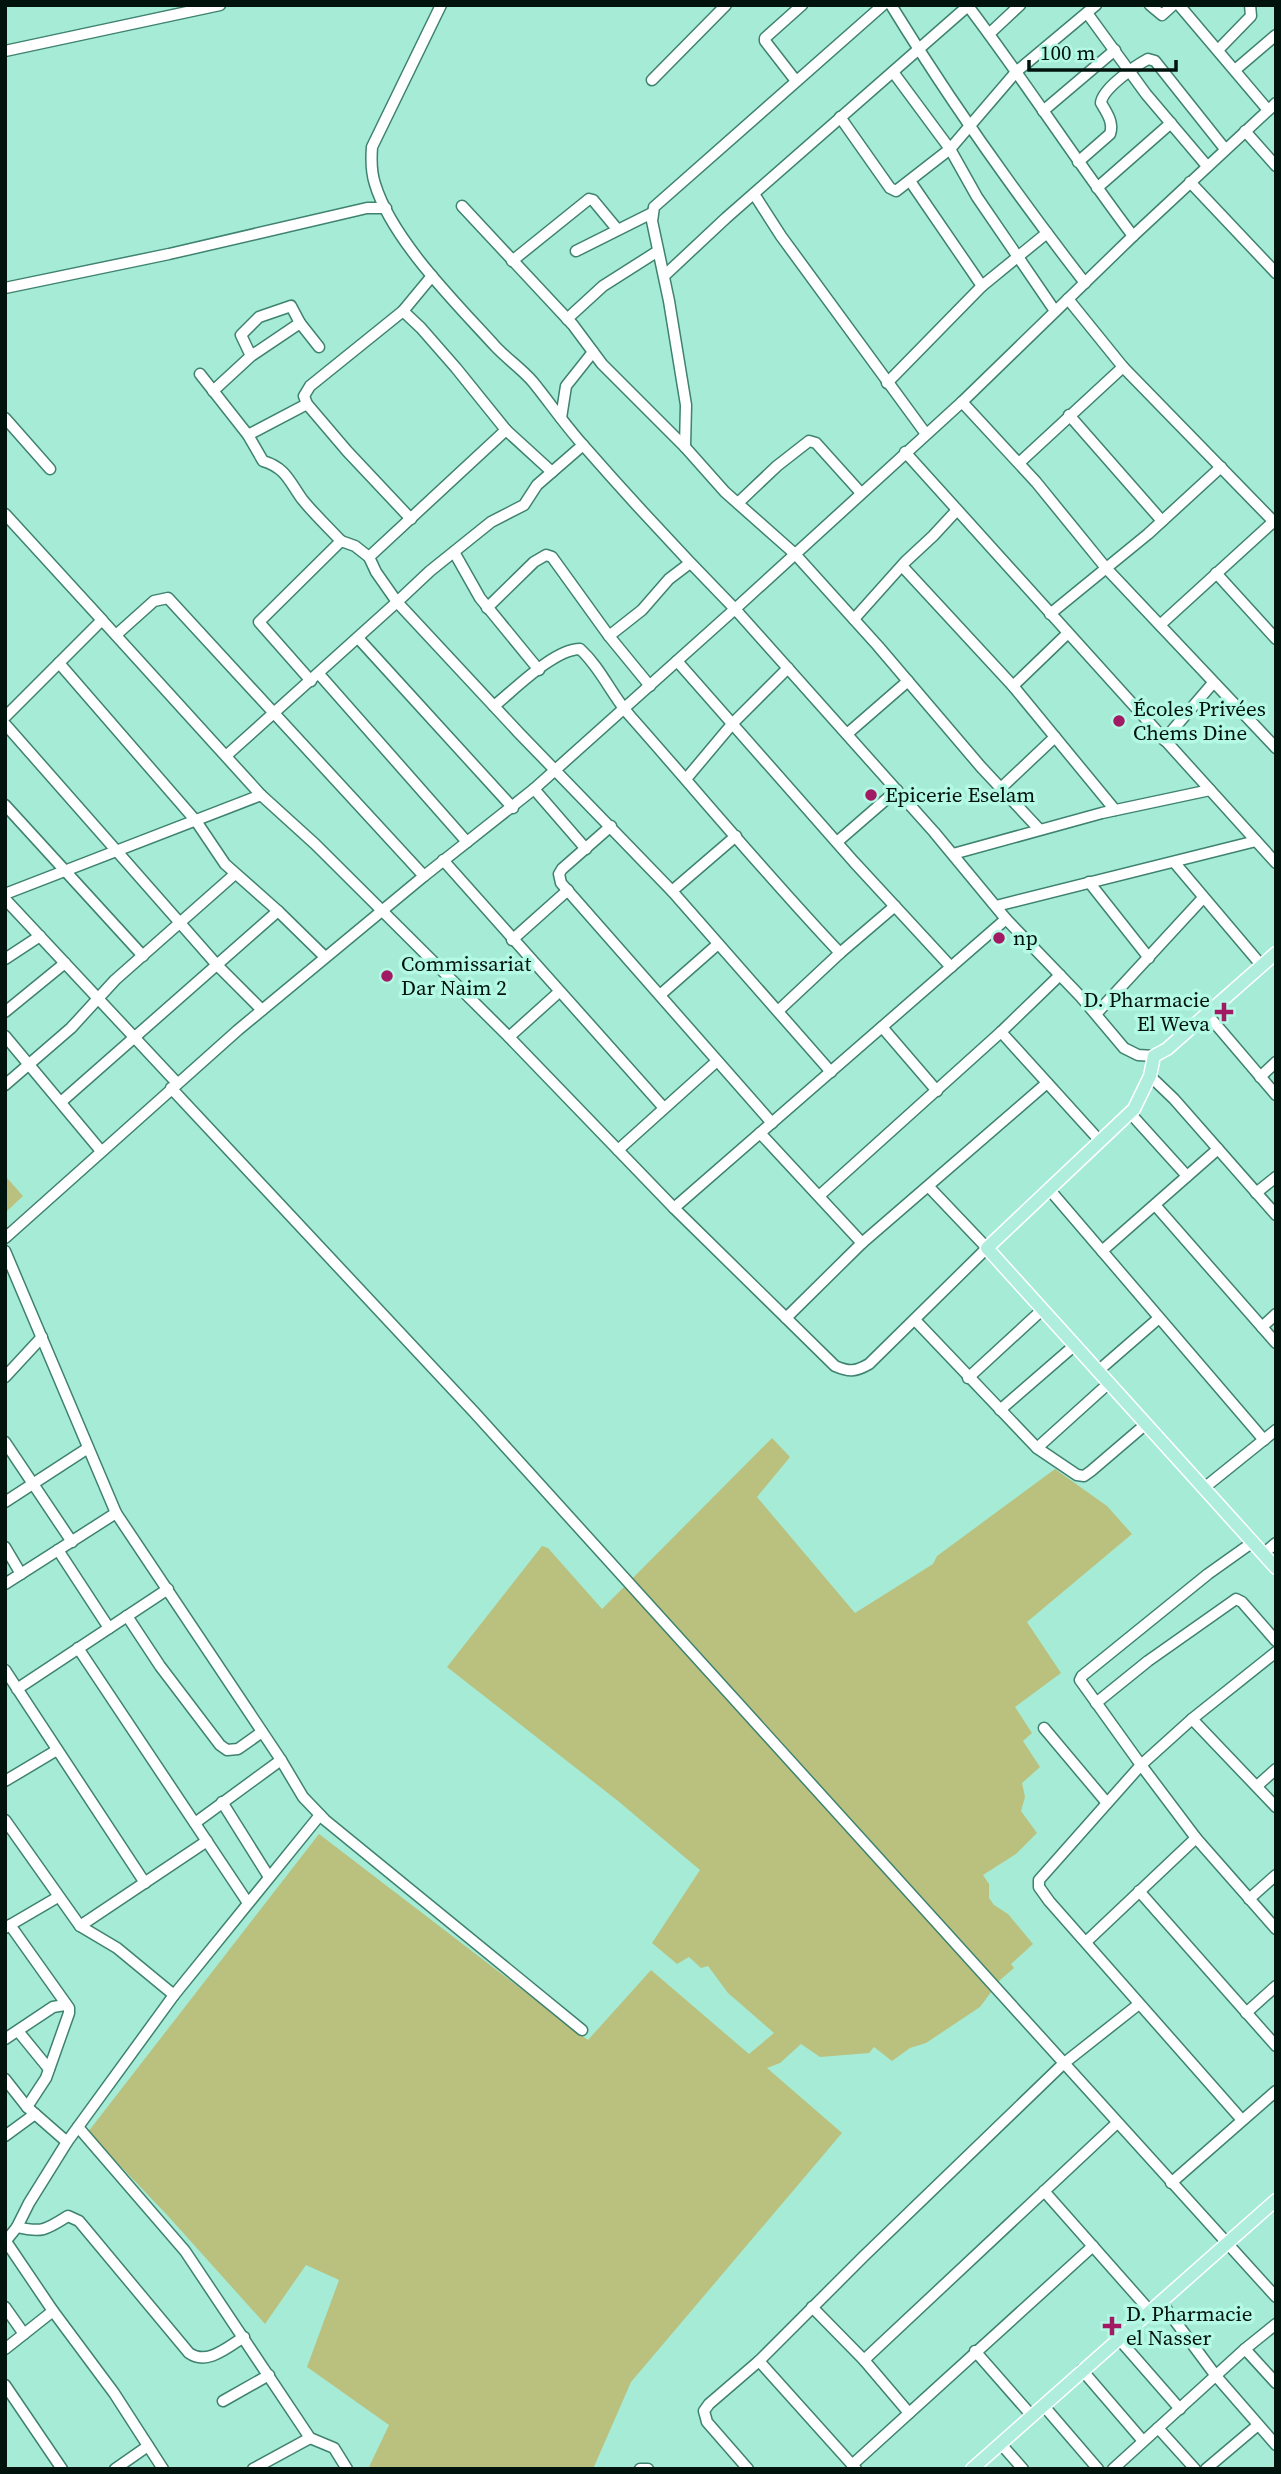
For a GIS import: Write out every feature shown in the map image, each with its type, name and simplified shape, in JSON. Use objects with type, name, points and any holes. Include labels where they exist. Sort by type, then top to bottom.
[{"type":"main road","points":[[1276,953],[1163,1052],[1154,1056],[1150,1076],[1139,1104],[987,1248],[1276,1568]]},
{"type":"main road","points":[[972,2469],[1276,2200]]},
{"type":"street","points":[[5,51],[177,10],[220,5]]},
{"type":"street","points":[[441,5],[372,148],[371,167],[376,186],[400,233],[432,276],[495,346],[532,380],[583,445],[897,790],[1006,919],[1131,1052],[1154,1056]]},
{"type":"street","points":[[652,80],[726,5]]},
{"type":"street","points":[[796,81],[765,38],[802,5]]},
{"type":"street","points":[[576,251],[652,213],[659,201],[883,5]]},
{"type":"street","points":[[891,5],[970,125],[1085,283]]},
{"type":"street","points":[[989,34],[1020,5]]},
{"type":"street","points":[[840,117],[890,188],[896,191],[950,149],[1016,72],[1096,5]]},
{"type":"street","points":[[1150,5],[1162,15],[1173,5]]},
{"type":"street","points":[[5,1238],[174,1085],[443,860],[513,808],[624,709],[962,402],[1272,106],[1235,70],[1179,5]]},
{"type":"street","points":[[1219,50],[1251,16],[1250,5]]},
{"type":"street","points":[[664,276],[917,48],[968,6],[1133,236]]},
{"type":"street","points":[[1087,13],[1207,166]]},
{"type":"street","points":[[1235,70],[1276,35]]},
{"type":"street","points":[[1043,111],[1115,50]]},
{"type":"street","points":[[1078,162],[1110,134],[1112,128],[1109,115],[1100,100],[1130,70],[1148,59],[1155,61],[1225,149]]},
{"type":"street","points":[[893,72],[950,149],[977,197],[1055,311]]},
{"type":"street","points":[[1097,188],[1171,123]]},
{"type":"street","points":[[1245,131],[1276,166]]},
{"type":"street","points":[[910,181],[982,286]]},
{"type":"street","points":[[1190,182],[1276,273]]},
{"type":"street","points":[[754,194],[781,236],[926,434]]},
{"type":"street","points":[[512,261],[589,199],[593,200],[617,229]]},
{"type":"street","points":[[461,206],[567,319],[602,364],[685,447],[725,492],[795,554],[1038,829]]},
{"type":"street","points":[[5,288],[156,257],[367,208],[386,208]]},
{"type":"street","points":[[652,213],[686,405],[685,447]]},
{"type":"street","points":[[887,383],[982,286],[1047,233]]},
{"type":"street","points":[[567,319],[603,286],[658,251]]},
{"type":"street","points":[[411,519],[307,404],[305,391],[403,311],[432,276]]},
{"type":"street","points":[[1068,299],[1123,367],[1275,523],[1160,625]]},
{"type":"street","points":[[251,356],[241,335],[259,317],[291,306],[300,323],[319,347]]},
{"type":"street","points":[[403,311],[447,358],[506,430],[552,472]]},
{"type":"street","points":[[213,391],[251,356],[300,323]]},
{"type":"street","points":[[561,418],[566,386],[593,352]]},
{"type":"street","points":[[1019,463],[1123,367]]},
{"type":"street","points":[[200,374],[248,435],[263,461],[276,465],[283,471],[302,499],[341,541],[355,546],[369,557],[397,602],[672,891],[831,1072]]},
{"type":"street","points":[[962,402],[1019,463],[1106,568],[1276,748]]},
{"type":"street","points":[[248,435],[307,404]]},
{"type":"street","points":[[1069,415],[1162,521]]},
{"type":"street","points":[[5,418],[50,469]]},
{"type":"street","points":[[369,557],[506,430]]},
{"type":"street","points":[[738,503],[809,441],[816,443],[861,493]]},
{"type":"street","points":[[227,755],[454,552],[491,522],[524,505],[537,485],[583,445]]},
{"type":"street","points":[[905,452],[1256,841],[1273,855]]},
{"type":"street","points":[[1051,614],[1222,467]]},
{"type":"street","points":[[854,620],[957,510]]},
{"type":"street","points":[[5,514],[261,795],[509,1037],[674,1208],[835,1366],[849,1371],[859,1370],[869,1364],[987,1248],[929,1187]]},
{"type":"street","points":[[341,541],[259,622],[315,677],[467,842]]},
{"type":"street","points":[[454,552],[486,608],[539,670]]},
{"type":"street","points":[[486,608],[534,562],[546,555],[552,557],[609,636],[650,685]]},
{"type":"street","points":[[609,636],[642,610],[669,579],[690,563]]},
{"type":"street","points":[[902,566],[1013,686],[1115,810]]},
{"type":"street","points":[[1216,573],[1276,639]]},
{"type":"street","points":[[116,635],[155,601],[168,598],[424,876]]},
{"type":"street","points":[[5,717],[102,620]]},
{"type":"street","points":[[1013,686],[1068,633]]},
{"type":"street","points":[[358,638],[513,808]]},
{"type":"street","points":[[494,706],[555,657],[572,649],[580,649],[588,656],[624,709],[797,908],[841,953]]},
{"type":"street","points":[[677,661],[951,967]]},
{"type":"street","points":[[59,663],[196,821],[235,874],[325,957]]},
{"type":"street","points":[[686,779],[733,723],[788,668]]},
{"type":"street","points":[[847,734],[908,681]]},
{"type":"street","points":[[1164,740],[1213,683]]},
{"type":"street","points":[[5,724],[118,849],[217,965],[262,1010]]},
{"type":"street","points":[[1001,789],[1055,737]]},
{"type":"street","points":[[534,789],[586,849]]},
{"type":"street","points":[[837,842],[897,790]]},
{"type":"street","points":[[953,854],[1038,829],[1210,790]]},
{"type":"street","points":[[261,795],[64,870],[5,896],[1276,2297]]},
{"type":"street","points":[[5,805],[142,956]]},
{"type":"street","points":[[611,826],[559,874],[561,883],[772,1123]]},
{"type":"street","points":[[672,891],[736,836]]},
{"type":"street","points":[[996,906],[1256,841]]},
{"type":"street","points":[[443,860],[664,1108]]},
{"type":"street","points":[[1174,862],[1262,966]]},
{"type":"street","points":[[5,1085],[71,1028],[142,956],[235,874]]},
{"type":"street","points":[[1089,882],[1149,958]]},
{"type":"street","points":[[512,940],[568,890]]},
{"type":"street","points":[[1096,1014],[1203,898]]},
{"type":"street","points":[[778,1011],[895,906]]},
{"type":"street","points":[[61,1102],[278,911]]},
{"type":"street","points":[[674,1208],[1006,919]]},
{"type":"street","points":[[5,959],[40,936]]},
{"type":"street","points":[[660,995],[719,944]]},
{"type":"street","points":[[5,1012],[65,963]]},
{"type":"street","points":[[819,1196],[937,1091],[1060,975]]},
{"type":"street","points":[[509,1037],[559,992]]},
{"type":"street","points":[[1207,1014],[1276,1095]]},
{"type":"street","points":[[882,1027],[937,1091]]},
{"type":"street","points":[[1001,1032],[1100,1141]]},
{"type":"street","points":[[5,1036],[101,1152]]},
{"type":"street","points":[[618,1150],[717,1061]]},
{"type":"street","points":[[1260,1077],[1276,1062]]},
{"type":"street","points":[[1150,1076],[1174,1099],[1276,1215]]},
{"type":"street","points":[[786,1318],[863,1243],[1047,1083]]},
{"type":"street","points":[[1130,1113],[1187,1176]]},
{"type":"street","points":[[760,1133],[863,1243]]},
{"type":"street","points":[[1102,1251],[1218,1149]]},
{"type":"street","points":[[1256,1193],[1276,1177]]},
{"type":"street","points":[[1049,1189],[1264,1440]]},
{"type":"street","points":[[1155,1205],[1276,1343]]},
{"type":"street","points":[[5,1251],[116,1513],[281,1759],[303,1797],[320,1815],[582,2030]]},
{"type":"street","points":[[968,1378],[1043,1310]]},
{"type":"street","points":[[1262,1327],[1276,1314]]},
{"type":"street","points":[[1098,1371],[1159,1318]]},
{"type":"street","points":[[915,1320],[1037,1448],[1068,1470],[1084,1476],[1146,1424]]},
{"type":"street","points":[[5,1377],[42,1337]]},
{"type":"street","points":[[1000,1410],[1075,1345]]},
{"type":"street","points":[[1037,1448],[1109,1383]]},
{"type":"street","points":[[1204,1488],[1276,1430]]},
{"type":"street","points":[[5,1443],[72,1542]]},
{"type":"street","points":[[5,1502],[88,1448]]},
{"type":"street","points":[[5,1584],[116,1513]]},
{"type":"street","points":[[1253,1542],[1208,1574],[1080,1680],[1196,1838],[1276,1929]]},
{"type":"street","points":[[1263,1554],[1276,1543]]},
{"type":"street","points":[[5,1548],[21,1574]]},
{"type":"street","points":[[58,1550],[108,1628]]},
{"type":"street","points":[[17,1689],[168,1589]]},
{"type":"street","points":[[1096,1703],[1148,1661],[1231,1601],[1242,1602],[1276,1641]]},
{"type":"street","points":[[127,1616],[160,1666],[220,1745],[227,1750],[238,1749],[262,1732]]},
{"type":"street","points":[[78,1648],[248,1903]]},
{"type":"street","points":[[1242,2120],[1043,1894],[1039,1880],[1140,1765],[1192,1719],[1276,1652]]},
{"type":"street","points":[[5,1670],[145,1883]]},
{"type":"street","points":[[1192,1719],[1276,1807]]},
{"type":"street","points":[[1044,1727],[1107,1803]]},
{"type":"street","points":[[5,1782],[57,1749]]},
{"type":"street","points":[[195,1823],[281,1759]]},
{"type":"street","points":[[1257,1786],[1276,1769]]},
{"type":"street","points":[[222,1802],[269,1877]]},
{"type":"street","points":[[163,2469],[114,2393],[53,2311],[6,2241],[67,2142],[174,1995],[320,1815]]},
{"type":"street","points":[[5,1820],[80,1926],[117,1948],[174,1995]]},
{"type":"street","points":[[1086,1942],[1196,1838]]},
{"type":"street","points":[[80,1926],[207,1841]]},
{"type":"street","points":[[1249,1899],[1276,1875]]},
{"type":"street","points":[[1139,1891],[1276,2046]]},
{"type":"street","points":[[5,2136],[31,2110],[69,2013],[69,2008],[8,1926],[58,1896]]},
{"type":"street","points":[[1246,2013],[1276,1986]]},
{"type":"street","points":[[748,2469],[707,2422],[704,2411],[709,2404],[760,2361],[812,2307],[1063,2064],[1139,2004]]},
{"type":"street","points":[[5,2039],[53,2007],[65,2005]]},
{"type":"street","points":[[18,2031],[49,2069]]},
{"type":"street","points":[[5,2078],[31,2110],[67,2142]]},
{"type":"street","points":[[1171,2183],[1276,2091]]},
{"type":"street","points":[[864,2360],[1117,2123]]},
{"type":"street","points":[[78,2127],[185,2251],[310,2438],[334,2448],[347,2469]]},
{"type":"street","points":[[1044,2191],[1150,2312]]},
{"type":"street","points":[[17,2227],[36,2232],[44,2231],[68,2216],[79,2221],[196,2358],[209,2358],[244,2337]]},
{"type":"street","points":[[760,2361],[854,2467],[975,2351],[1093,2246]]},
{"type":"street","points":[[1161,2302],[1216,2376],[1276,2445]]},
{"type":"street","points":[[5,2307],[24,2334]]},
{"type":"street","points":[[812,2307],[864,2360],[909,2413]]},
{"type":"street","points":[[5,2349],[53,2311]]},
{"type":"street","points":[[1113,2469],[1276,2324]]},
{"type":"street","points":[[1118,2338],[1180,2409]]},
{"type":"street","points":[[1245,2349],[1276,2383]]},
{"type":"street","points":[[975,2351],[1032,2416]]},
{"type":"street","points":[[1082,2370],[1143,2441]]},
{"type":"street","points":[[223,2401],[269,2375]]},
{"type":"street","points":[[5,2385],[62,2469]]},
{"type":"street","points":[[1043,2405],[1098,2469]]},
{"type":"street","points":[[1206,2469],[1258,2425]]},
{"type":"street","points":[[1158,2428],[1195,2469]]},
{"type":"street","points":[[253,2469],[310,2438]]},
{"type":"street","points":[[1000,2444],[1023,2469]]},
{"type":"street","points":[[115,2469],[148,2446]]},
{"type":"street","points":[[640,2469],[648,2469]]},
{"type":"green space","points":[[7,1178],[23,1196],[5,1213],[5,1179]]},
{"type":"green space","points":[[772,1438],[790,1457],[757,1497],[855,1613],[933,1564],[937,1556],[1055,1469],[1107,1506],[1132,1534],[1027,1622],[1061,1673],[1015,1707],[1032,1733],[1023,1741],[1040,1767],[1022,1783],[1025,1797],[1021,1811],[1037,1833],[1016,1854],[983,1875],[989,1884],[989,1898],[994,1905],[1008,1914],[1033,1944],[1011,1964],[1014,1968],[1000,1980],[980,2007],[926,2043],[910,2048],[892,2061],[874,2047],[869,2053],[820,2057],[801,2044],[780,2063],[767,2068],[842,2133],[631,2382],[593,2469],[368,2469],[389,2425],[307,2367],[339,2280],[306,2265],[265,2324],[88,2132],[319,1834],[588,2040],[651,1970],[749,2054],[774,2033],[728,1993],[708,1966],[701,1968],[689,1957],[677,1964],[652,1943],[700,1870],[618,1801],[447,1667],[542,1546],[548,1548],[602,1609]]},
{"type":"place","name":"Écoles Privées Chems Dine","points":[[1119,721]]},
{"type":"place","name":"Epicerie Eselam","points":[[871,795]]},
{"type":"place","name":"np","points":[[999,938]]},
{"type":"place","name":"Commissariat Dar Naim 2","points":[[387,976]]},
{"type":"place","name":"D. Pharmacie El Weva","points":[[1224,1012]]},
{"type":"place","name":"D. Pharmacie el Nasser","points":[[1112,2326]]}]
